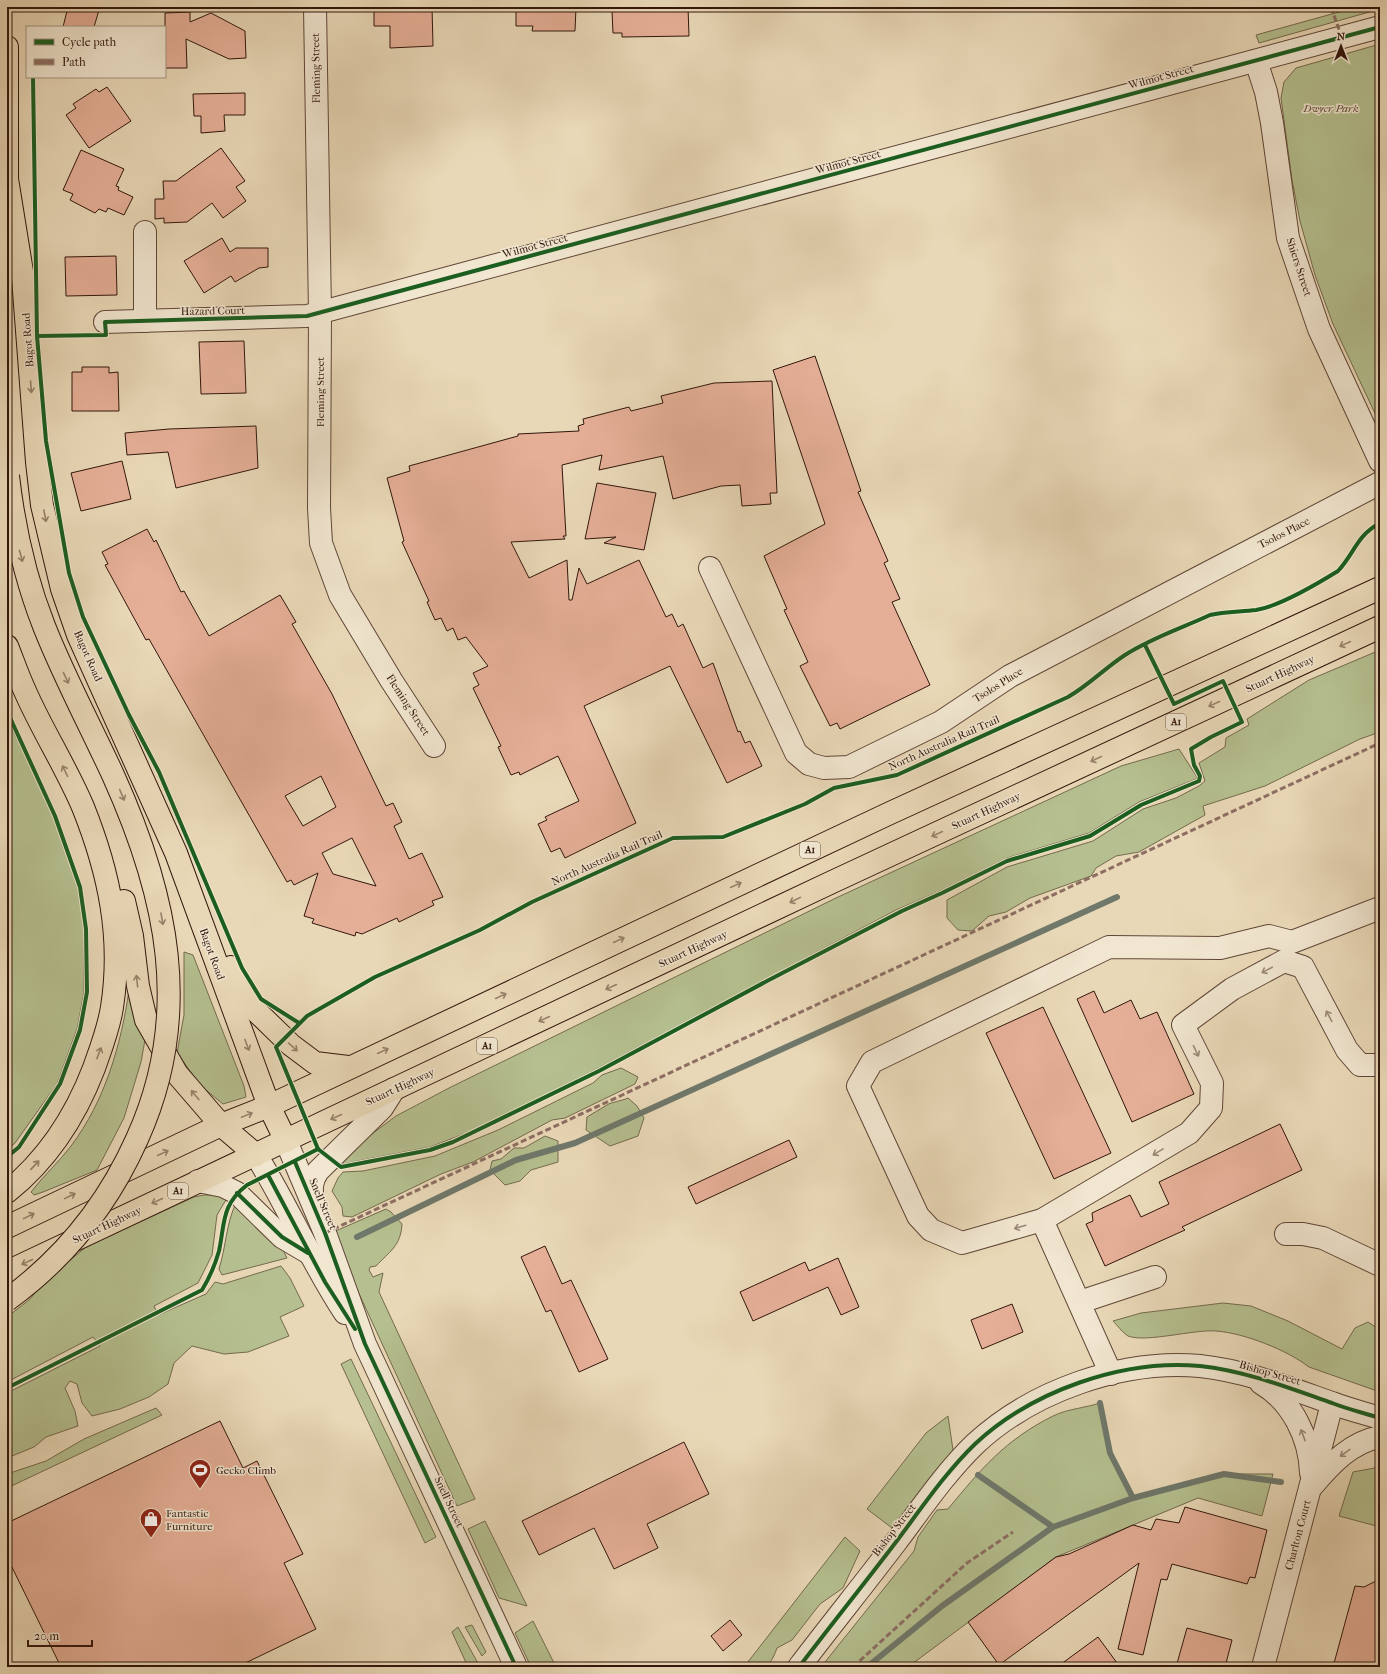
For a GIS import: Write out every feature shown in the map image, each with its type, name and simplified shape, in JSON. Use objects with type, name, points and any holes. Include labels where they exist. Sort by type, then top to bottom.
[{"type":"main road","name":"Bagot Road","points":[[7,47],[7,187]]},
{"type":"main road","name":"Bagot Road","points":[[7,179],[23,278],[37,462],[42,504],[62,589],[78,635],[176,853],[269,1106],[286,1141]]},
{"type":"main road","points":[[7,1300],[36,1277],[69,1245],[91,1219],[127,1162],[143,1127],[156,1086],[166,1036],[169,977],[162,918],[148,862],[117,784],[43,624],[31,590],[17,539],[8,472]]},
{"type":"main road","name":"A1","points":[[7,1227],[221,1125],[269,1106],[348,1067],[888,814],[1380,588]]},
{"type":"main road","name":"Stuart Highway","points":[[7,1272],[1380,627]]},
{"type":"main road","points":[[7,646],[25,691],[82,806],[110,888],[116,952],[112,1008],[107,1031],[81,1100],[68,1122],[42,1158],[7,1192]]},
{"type":"main road","points":[[122,731],[154,788],[238,983],[247,999],[255,1010],[302,1054],[315,1063],[348,1067]]},
{"type":"main road","points":[[82,806],[105,838],[113,856],[130,929],[138,986],[146,1020],[177,1074],[221,1125],[256,1155]]},
{"type":"street","name":"Fleming Street","points":[[315,7],[320,313],[319,508],[323,551],[340,595],[390,680],[434,746]]},
{"type":"street","name":"Wilmot Street","points":[[320,313],[1380,27]]},
{"type":"street","name":"Shiers Street","points":[[1256,61],[1266,92],[1272,123],[1288,238],[1319,329],[1380,461]]},
{"type":"street","points":[[144,232],[145,322]]},
{"type":"street","name":"Hazard Court","points":[[105,322],[297,318],[320,313]]},
{"type":"street","name":"Tsolos Place","points":[[710,568],[796,753],[809,764],[824,768],[849,767],[941,722],[1010,676],[1380,483]]},
{"type":"street","points":[[1380,908],[1292,942],[1269,936],[1220,948],[1109,947],[872,1062],[858,1086],[918,1216],[931,1230],[962,1243],[1042,1220],[1189,1133],[1211,1108],[1212,1083],[1183,1025],[1232,989],[1284,961],[1303,967],[1347,1050],[1360,1065],[1380,1065]]},
{"type":"street","points":[[313,1202],[311,1190],[312,1179],[329,1158],[382,1108],[394,1089]]},
{"type":"street","name":"Snell Street","points":[[286,1141],[313,1202],[365,1344],[516,1667]]},
{"type":"street","name":"Snell Street","points":[[256,1155],[280,1193],[325,1282],[365,1344]]},
{"type":"street","points":[[198,1181],[223,1186],[237,1193],[282,1237],[309,1253]]},
{"type":"street","points":[[1042,1220],[1111,1374]]},
{"type":"street","points":[[1286,1234],[1304,1234],[1323,1238],[1380,1265]]},
{"type":"street","points":[[1080,1302],[1155,1277]]},
{"type":"street","name":"Bishop Street","points":[[799,1667],[946,1478],[974,1446],[998,1425],[1044,1396],[1061,1389],[1111,1374],[1174,1365],[1215,1368],[1272,1382],[1332,1404],[1380,1418]]},
{"type":"street","points":[[1246,1376],[1270,1388],[1290,1408],[1301,1429],[1306,1443],[1309,1457],[1311,1486]]},
{"type":"street","name":"Charlton Court","points":[[1263,1667],[1332,1404]]},
{"type":"street","points":[[1311,1486],[1344,1453],[1364,1442],[1380,1437]]},
{"type":"green space","points":[[1357,7],[1380,7],[1380,9],[1259,43],[1256,35]]},
{"type":"green space","name":"Dwyer Park","points":[[1380,44],[1380,424],[1333,324],[1315,275],[1300,221],[1292,180],[1281,98],[1284,82],[1296,68]]},
{"type":"green space","points":[[1380,650],[1380,732],[1360,739],[1265,786],[1203,806],[1205,815],[1139,852],[1116,856],[1096,868],[1091,876],[1030,898],[1006,912],[989,916],[972,931],[958,930],[947,918],[947,900],[1007,867],[1093,841],[1143,809],[1176,798],[1199,786],[1205,781],[1199,763],[1225,747],[1226,738],[1249,725],[1247,719],[1309,680]]},
{"type":"green space","points":[[7,719],[49,804],[78,885],[84,928],[84,992],[77,1029],[57,1084],[15,1143],[7,1150]]},
{"type":"green space","points":[[1179,749],[1197,777],[1196,779],[1139,802],[1089,833],[1007,858],[940,891],[896,910],[593,1071],[474,1130],[430,1147],[342,1164],[341,1157],[396,1116],[451,1087],[836,898],[1121,766]]},
{"type":"green space","points":[[184,952],[193,955],[244,1086],[246,1097],[223,1104],[201,1086],[177,1053],[184,1015]]},
{"type":"green space","points":[[129,990],[145,1040],[141,1062],[124,1118],[97,1170],[34,1195],[31,1192],[71,1146],[83,1129],[102,1091],[116,1052],[126,1011]]},
{"type":"green space","points":[[621,1068],[638,1077],[635,1084],[565,1118],[552,1120],[473,1162],[441,1174],[352,1217],[343,1216],[342,1207],[332,1191],[338,1178],[343,1172],[363,1171],[435,1156],[498,1130],[593,1083],[602,1075]]},
{"type":"green space","points":[[628,1098],[637,1106],[644,1118],[638,1136],[610,1146],[586,1130],[587,1117],[609,1104]]},
{"type":"green space","points":[[545,1136],[558,1141],[558,1162],[531,1170],[520,1181],[505,1185],[490,1170],[492,1161],[501,1159],[514,1148],[524,1148]]},
{"type":"green space","points":[[219,1195],[227,1198],[217,1215],[212,1255],[198,1283],[154,1306],[158,1315],[206,1294],[215,1282],[223,1284],[281,1266],[290,1278],[304,1306],[280,1317],[289,1336],[248,1352],[224,1354],[192,1346],[174,1363],[168,1384],[149,1397],[120,1409],[92,1416],[82,1403],[77,1384],[70,1381],[65,1388],[75,1411],[78,1426],[46,1437],[34,1447],[7,1458],[7,1393],[100,1346],[93,1337],[7,1382],[7,1317],[29,1300],[47,1279],[86,1247],[194,1197]]},
{"type":"green space","points":[[236,1203],[282,1248],[287,1258],[222,1275],[219,1269],[230,1219]]},
{"type":"green space","points":[[386,1209],[391,1212],[402,1224],[401,1232],[394,1248],[376,1266],[370,1267],[369,1270],[373,1277],[383,1273],[379,1292],[475,1499],[457,1506],[331,1233]]},
{"type":"green space","points":[[1223,1303],[1251,1306],[1288,1321],[1342,1349],[1355,1328],[1368,1322],[1380,1330],[1380,1392],[1309,1367],[1289,1354],[1265,1343],[1239,1335],[1227,1332],[1207,1331],[1136,1338],[1126,1335],[1113,1321],[1141,1313]]},
{"type":"green space","points":[[351,1359],[436,1537],[425,1543],[341,1364]]},
{"type":"green space","points":[[1100,1403],[1110,1453],[1133,1497],[1224,1474],[1273,1474],[1262,1516],[1198,1498],[1056,1557],[908,1667],[821,1667],[914,1551],[918,1537],[937,1510],[948,1509],[995,1456],[1007,1445],[1036,1425],[1058,1414]]},
{"type":"green space","points":[[156,1408],[162,1415],[7,1488],[7,1474],[46,1461],[84,1439]]},
{"type":"green space","points":[[948,1416],[953,1450],[892,1528],[867,1509],[926,1433]]},
{"type":"green space","points":[[1380,1467],[1380,1527],[1339,1516],[1353,1472]]},
{"type":"green space","points":[[485,1521],[527,1606],[499,1598],[468,1529]]},
{"type":"green space","points":[[845,1537],[860,1551],[843,1588],[820,1604],[792,1640],[777,1648],[769,1664],[762,1667],[744,1667]]},
{"type":"green space","points":[[533,1621],[556,1667],[531,1667],[515,1633]]},
{"type":"green space","points":[[472,1625],[486,1652],[482,1656],[465,1627]]},
{"type":"green space","points":[[458,1627],[480,1667],[468,1667],[452,1632]]},
{"type":"building","points":[[68,7],[89,7],[99,10],[94,26],[63,26]]},
{"type":"building","points":[[374,7],[432,7],[433,46],[390,48],[390,26],[374,26]]},
{"type":"building","points":[[516,7],[576,7],[575,31],[532,31],[533,26],[516,26]]},
{"type":"building","points":[[629,7],[688,7],[689,36],[622,37],[622,33],[613,33],[612,11],[629,11]]},
{"type":"building","points":[[190,12],[190,22],[211,13],[245,31],[246,58],[229,59],[186,39],[187,68],[166,68],[165,13]]},
{"type":"building","points":[[107,87],[131,121],[89,148],[66,115],[76,108],[73,104],[96,89],[99,92]]},
{"type":"building","points":[[245,93],[245,115],[224,115],[225,131],[201,133],[201,116],[194,116],[193,94]]},
{"type":"building","points":[[221,148],[245,181],[236,187],[246,201],[223,218],[212,203],[187,222],[164,223],[164,218],[155,219],[155,199],[164,199],[163,181],[176,181]]},
{"type":"building","points":[[81,150],[124,169],[116,186],[119,187],[118,190],[133,197],[124,215],[108,208],[106,212],[99,209],[95,213],[70,200],[73,194],[63,190]]},
{"type":"building","points":[[222,238],[230,252],[236,248],[268,248],[268,267],[259,268],[235,282],[231,276],[204,293],[184,261]]},
{"type":"building","points":[[116,256],[117,295],[66,296],[65,257]]},
{"type":"building","points":[[244,341],[246,393],[201,394],[199,342]]},
{"type":"building","points":[[815,356],[861,491],[858,492],[888,561],[884,563],[900,599],[892,602],[930,685],[840,729],[837,723],[830,726],[800,666],[808,662],[784,610],[787,609],[764,556],[825,524],[773,370]]},
{"type":"building","points":[[82,367],[109,367],[109,373],[118,372],[119,411],[72,411],[72,372],[82,372]]},
{"type":"building","points":[[772,381],[777,493],[770,493],[771,504],[742,506],[740,485],[721,486],[673,499],[663,456],[599,470],[602,455],[562,465],[566,536],[563,536],[565,539],[511,542],[529,578],[567,560],[569,600],[572,600],[579,568],[587,584],[639,560],[666,617],[672,614],[678,627],[683,624],[703,668],[713,663],[738,732],[740,731],[745,743],[750,741],[762,766],[727,783],[670,666],[584,706],[636,823],[565,858],[560,848],[551,852],[538,824],[547,820],[545,817],[579,801],[558,756],[520,775],[519,772],[511,775],[498,747],[501,746],[473,688],[479,685],[473,673],[488,666],[466,637],[458,640],[453,628],[447,631],[441,618],[435,620],[427,602],[429,601],[402,542],[404,541],[387,478],[410,471],[409,466],[518,436],[518,434],[579,431],[578,426],[584,424],[583,419],[629,407],[631,411],[663,403],[661,396],[714,383]]},
{"type":"building","points":[[256,426],[258,468],[176,488],[168,452],[127,455],[125,433],[169,429]]},
{"type":"building","points":[[122,461],[131,499],[81,511],[71,473]]},
{"type":"building","points":[[597,483],[656,493],[644,550],[604,543],[616,537],[585,539]]},
{"type":"building","points":[[147,529],[154,542],[156,540],[181,592],[184,591],[209,636],[280,595],[296,622],[292,624],[332,694],[386,806],[393,803],[402,822],[394,826],[409,859],[422,853],[443,897],[432,901],[434,905],[399,922],[397,918],[362,934],[356,932],[355,936],[312,923],[314,919],[304,916],[318,873],[294,885],[291,880],[287,882],[149,639],[146,640],[105,565],[108,564],[102,552]],"holes":[[[321,776],[336,807],[303,826],[285,796]],[[352,838],[376,886],[333,874],[322,853]]]},
{"type":"building","points":[[1094,991],[1104,1013],[1131,1000],[1140,1019],[1157,1012],[1194,1094],[1132,1122],[1077,999]]},
{"type":"building","points":[[1043,1007],[1111,1153],[1054,1179],[986,1033]]},
{"type":"building","points":[[1280,1124],[1302,1170],[1182,1227],[1185,1230],[1105,1266],[1086,1224],[1093,1221],[1092,1213],[1130,1195],[1141,1217],[1169,1204],[1159,1182]]},
{"type":"building","points":[[789,1140],[797,1157],[696,1204],[688,1187]]},
{"type":"building","points":[[545,1246],[562,1284],[571,1280],[608,1359],[579,1372],[551,1310],[546,1312],[521,1257]]},
{"type":"building","points":[[838,1258],[859,1307],[841,1315],[828,1287],[753,1321],[740,1292],[805,1262],[809,1271]]},
{"type":"building","points":[[1012,1304],[1023,1332],[982,1349],[971,1320]]},
{"type":"building","name":"Fantastic Furniture","points":[[220,1421],[243,1468],[257,1461],[303,1554],[284,1563],[316,1629],[237,1667],[61,1667],[7,1557],[7,1523]]},
{"type":"building","points":[[684,1442],[709,1494],[647,1524],[658,1548],[614,1569],[594,1528],[539,1555],[522,1521]]},
{"type":"building","points":[[1185,1507],[1267,1530],[1255,1578],[1250,1577],[1247,1584],[1172,1564],[1167,1580],[1161,1579],[1143,1655],[1118,1649],[1139,1563],[999,1665],[968,1622],[1056,1557],[1069,1554],[1133,1525],[1151,1530],[1156,1519],[1179,1523]]},
{"type":"building","points":[[1380,1579],[1380,1667],[1333,1667],[1355,1586],[1364,1587]]},
{"type":"building","points":[[730,1620],[742,1635],[723,1651],[711,1636]]},
{"type":"building","points":[[1187,1628],[1232,1640],[1225,1667],[1176,1667]]},
{"type":"building","points":[[1098,1637],[1120,1667],[1057,1667]]},
{"type":"waterway","points":[[357,1237],[516,1160],[575,1143],[1117,897]]},
{"type":"waterway","points":[[1100,1403],[1110,1453],[1133,1498]]},
{"type":"waterway","points":[[867,1667],[942,1606],[1053,1527],[1133,1498],[1224,1474],[1281,1482]]},
{"type":"waterway","points":[[978,1475],[1053,1527]]},
{"type":"marked path","points":[[1331,7],[1342,38]]},
{"type":"marked path","points":[[325,1233],[1380,743]]},
{"type":"marked path","points":[[853,1667],[967,1563],[1013,1532]]},
{"type":"cycle path","points":[[37,336],[106,335],[105,322],[307,316],[1380,27]]},
{"type":"cycle path","points":[[33,78],[37,336],[46,441],[69,573],[83,617],[129,715],[159,772],[242,968],[261,999],[299,1023]]},
{"type":"cycle path","name":"North Australia Rail Trail","points":[[1145,645],[1174,704],[1223,681],[1242,722],[1211,737],[1191,749],[1194,765],[1200,776],[1199,781],[1141,805],[1090,836],[1007,861],[902,911],[599,1071],[453,1142],[430,1150],[341,1167],[318,1149],[276,1047],[307,1016],[375,977],[480,930],[532,902],[673,838],[723,837],[805,804],[834,788],[897,775],[1068,697],[1125,655],[1156,638],[1210,615],[1266,608],[1287,599],[1338,571],[1366,533],[1380,523]]},
{"type":"cycle path","points":[[7,711],[55,816],[80,887],[86,929],[87,992],[80,1030],[60,1084],[19,1147],[7,1157]]},
{"type":"cycle path","points":[[7,1388],[202,1290],[216,1261],[228,1207],[232,1200],[247,1185],[318,1149]]},
{"type":"cycle path","points":[[295,1162],[325,1233],[365,1344],[516,1667]]},
{"type":"cycle path","points":[[268,1175],[325,1282],[355,1329]]},
{"type":"cycle path","points":[[237,1193],[282,1237],[308,1253]]},
{"type":"cycle path","points":[[799,1667],[964,1455],[998,1425],[1023,1408],[1051,1394],[1080,1382],[1140,1368],[1170,1365],[1200,1366],[1217,1368],[1251,1376],[1380,1418]]},
{"type":"place","name":"Gecko Climb","points":[[200,1490]]},
{"type":"place","name":"Fantastic Furniture","points":[[151,1538]]}]
